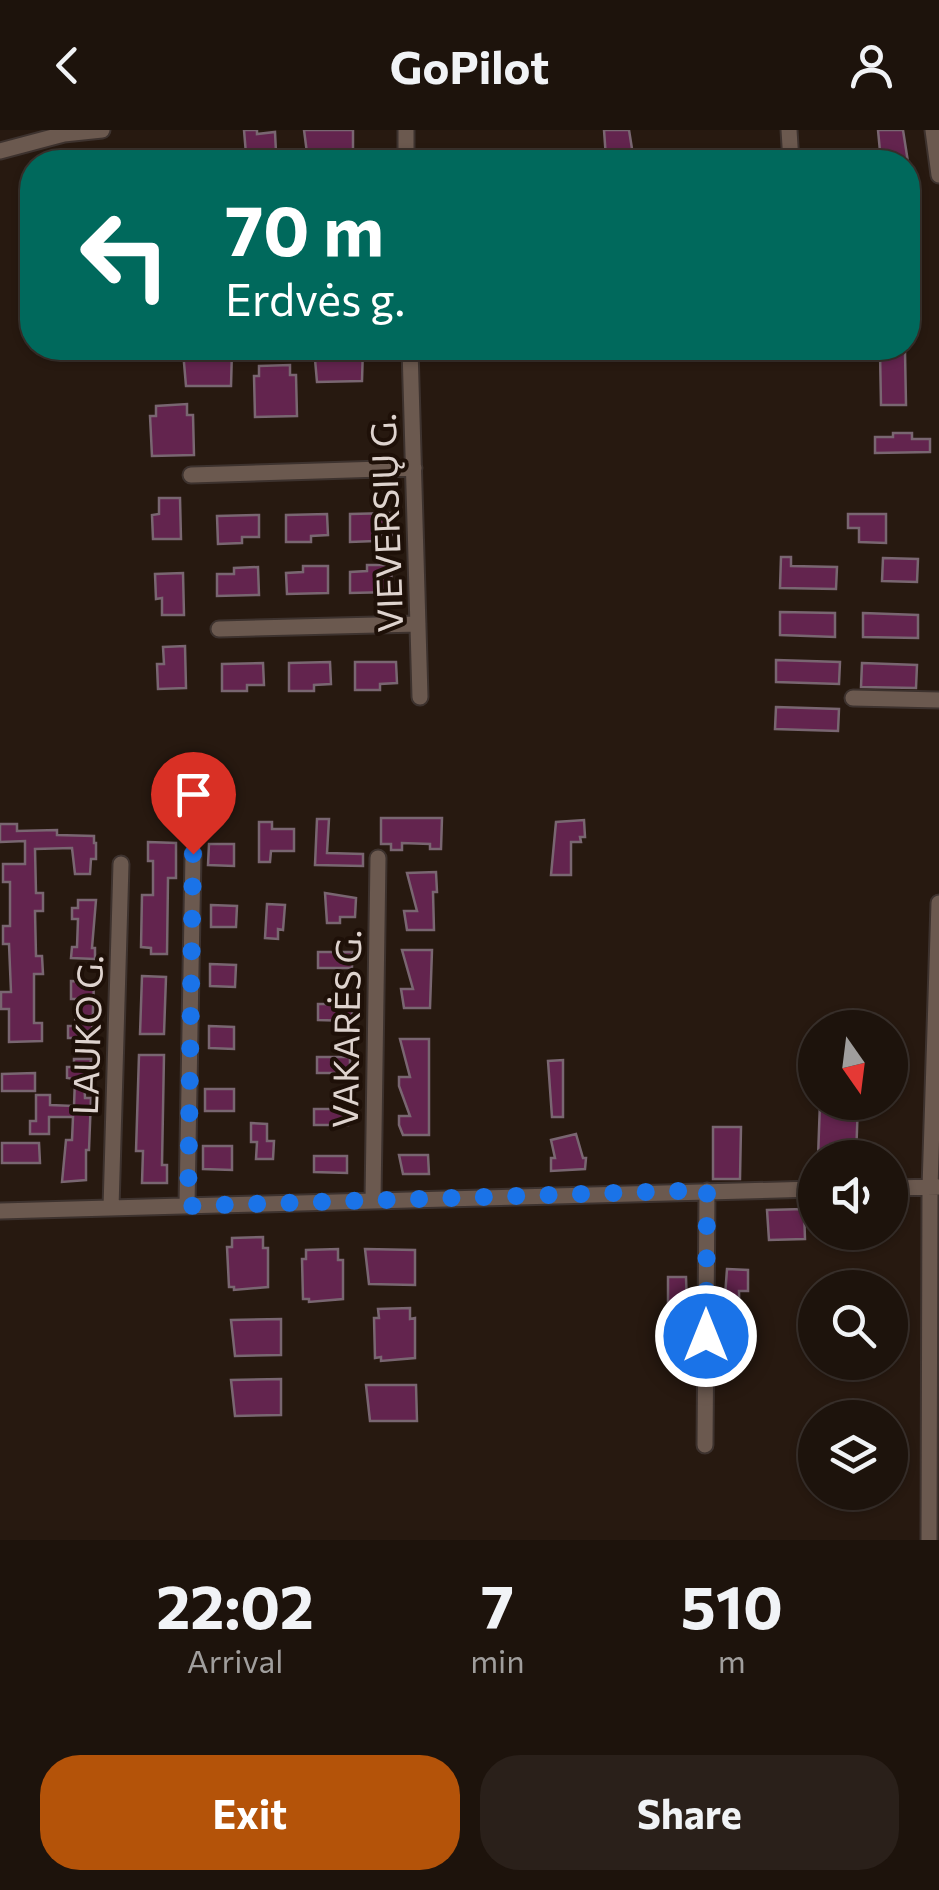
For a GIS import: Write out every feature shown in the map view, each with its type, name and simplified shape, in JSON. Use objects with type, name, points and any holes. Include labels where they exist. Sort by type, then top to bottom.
[{"type":"street","points":[[0,150],[64,134],[102,130]]},
{"type":"street","points":[[933,130],[939,175]]},
{"type":"street","name":"VIEVERSIŲ G.","points":[[410,360],[420,697]]},
{"type":"street","points":[[191,475],[414,468]]},
{"type":"street","points":[[218,628],[418,624]]},
{"type":"street","points":[[854,698],[939,700]]},
{"type":"street","points":[[188,1206],[193,854]]},
{"type":"street","name":"VAKARĖS G.","points":[[373,1200],[378,858]]},
{"type":"street","name":"LAUKO G.","points":[[111,1208],[121,864]]},
{"type":"street","points":[[928,1540],[939,903]]},
{"type":"street","points":[[908,1188],[934,1187]]},
{"type":"street","points":[[0,1212],[798,1189]]},
{"type":"street","points":[[705,1445],[707,1190]]},
{"type":"building","points":[[244,130],[257,130],[257,134],[275,132],[276,150],[246,150]]},
{"type":"building","points":[[304,130],[353,130],[353,150],[307,150]]},
{"type":"building","points":[[604,130],[629,130],[632,150],[605,150]]},
{"type":"building","points":[[878,130],[903,130],[906,150],[880,150]]},
{"type":"building","points":[[184,360],[232,360],[231,386],[186,386]]},
{"type":"building","points":[[315,360],[363,360],[362,381],[317,382]]},
{"type":"building","points":[[880,360],[905,360],[906,405],[881,405]]},
{"type":"building","points":[[290,365],[290,375],[296,375],[297,416],[255,417],[254,376],[259,376],[259,366]]},
{"type":"building","points":[[187,404],[187,415],[193,415],[194,455],[152,456],[150,416],[156,416],[156,406]]},
{"type":"building","points":[[893,433],[912,433],[912,439],[930,439],[930,452],[875,453],[875,437],[893,437]]},
{"type":"building","points":[[159,498],[180,498],[181,539],[153,539],[152,515],[159,514]]},
{"type":"building","points":[[391,513],[392,535],[375,535],[375,541],[350,542],[350,514]]},
{"type":"building","points":[[327,514],[328,535],[311,536],[311,542],[286,542],[286,515]]},
{"type":"building","points":[[848,514],[886,514],[886,543],[859,542],[859,528],[848,528]]},
{"type":"building","points":[[259,515],[259,537],[242,537],[242,543],[218,544],[217,516]]},
{"type":"building","points":[[781,557],[791,557],[791,566],[837,567],[836,589],[780,588]]},
{"type":"building","points":[[883,558],[918,559],[917,582],[882,581]]},
{"type":"building","points":[[367,565],[391,565],[392,592],[350,593],[350,572],[367,571]]},
{"type":"building","points":[[303,566],[328,566],[328,593],[287,594],[286,573],[303,572]]},
{"type":"building","points":[[258,567],[259,595],[217,596],[217,574],[234,574],[234,568]]},
{"type":"building","points":[[183,573],[184,615],[162,615],[162,598],[156,599],[155,574]]},
{"type":"building","points":[[780,612],[835,613],[835,637],[780,635]]},
{"type":"building","points":[[863,613],[918,615],[918,638],[863,637]]},
{"type":"building","points":[[185,646],[186,688],[158,689],[157,664],[164,664],[163,647]]},
{"type":"building","points":[[776,660],[840,662],[839,684],[776,682]]},
{"type":"building","points":[[330,662],[331,684],[314,685],[314,691],[289,691],[289,663]]},
{"type":"building","points":[[355,662],[396,662],[397,683],[380,684],[380,690],[355,690]]},
{"type":"building","points":[[263,663],[264,685],[247,685],[247,691],[222,691],[222,664]]},
{"type":"building","points":[[862,663],[917,665],[916,688],[861,687]]},
{"type":"building","points":[[776,707],[839,709],[838,731],[775,729]]},
{"type":"building","points":[[381,818],[442,818],[441,849],[430,849],[430,844],[402,843],[402,850],[391,850],[391,844],[381,844]]},
{"type":"building","points":[[317,819],[329,819],[327,853],[363,854],[363,866],[315,865]]},
{"type":"building","points":[[584,820],[585,837],[580,837],[581,842],[571,842],[571,875],[551,875],[556,822]]},
{"type":"building","points":[[259,822],[272,822],[272,829],[294,829],[294,851],[271,851],[270,862],[259,862]]},
{"type":"building","points":[[0,824],[17,824],[17,831],[57,830],[57,835],[94,836],[96,843],[96,859],[91,859],[90,874],[75,874],[72,848],[35,849],[36,893],[43,893],[43,911],[35,911],[36,956],[42,956],[43,974],[34,974],[34,1023],[42,1023],[42,1041],[9,1042],[9,1009],[1,1009],[1,992],[11,992],[9,944],[3,944],[3,926],[10,926],[10,882],[3,882],[3,864],[25,864],[25,841],[0,842]]},
{"type":"building","points":[[148,842],[176,843],[176,878],[168,878],[167,954],[151,954],[151,948],[141,947],[142,895],[153,895],[153,861],[148,861]]},
{"type":"building","points":[[209,844],[234,844],[234,866],[208,865]]},
{"type":"building","points":[[436,872],[434,930],[407,930],[404,911],[417,911],[407,873]]},
{"type":"building","points":[[325,893],[356,898],[355,917],[340,917],[340,923],[327,923]]},
{"type":"building","points":[[78,900],[96,900],[92,948],[95,959],[71,958],[72,947],[77,947],[78,919],[72,919],[72,908],[78,908]]},
{"type":"building","points":[[267,904],[285,905],[283,930],[278,929],[278,939],[265,938]]},
{"type":"building","points":[[211,905],[237,906],[236,927],[211,927]]},
{"type":"building","points":[[402,950],[432,950],[430,1008],[404,1008],[401,989],[413,989]]},
{"type":"building","points":[[318,952],[352,952],[352,968],[318,968]]},
{"type":"building","points":[[210,964],[236,965],[235,987],[210,986]]},
{"type":"building","points":[[142,976],[166,977],[164,1034],[140,1034]]},
{"type":"building","points":[[71,981],[94,982],[92,1036],[86,1038],[68,1038],[68,1026],[75,1026],[76,999],[71,999]]},
{"type":"building","points":[[318,1004],[352,1004],[352,1021],[318,1020]]},
{"type":"building","points":[[209,1026],[234,1027],[234,1049],[209,1048]]},
{"type":"building","points":[[400,1039],[429,1039],[429,1135],[403,1135],[399,1125],[399,1116],[410,1116],[399,1086],[399,1077],[410,1077]]},
{"type":"building","points":[[139,1055],[164,1055],[162,1165],[167,1165],[167,1183],[142,1183],[143,1151],[136,1151]]},
{"type":"building","points":[[317,1057],[350,1057],[350,1073],[317,1073]]},
{"type":"building","points":[[74,1059],[91,1059],[90,1076],[84,1076],[85,1098],[91,1098],[89,1150],[86,1180],[62,1182],[66,1140],[72,1140],[73,1117],[49,1117],[49,1134],[30,1134],[30,1121],[36,1121],[36,1095],[50,1095],[50,1105],[74,1106],[75,1079],[67,1078],[67,1067],[74,1067]]},
{"type":"building","points":[[563,1060],[563,1117],[552,1117],[548,1061]]},
{"type":"building","points":[[35,1073],[35,1091],[2,1091],[2,1074]]},
{"type":"building","points":[[205,1089],[234,1089],[234,1111],[205,1111]]},
{"type":"building","points":[[314,1109],[348,1109],[348,1125],[314,1125]]},
{"type":"building","points":[[819,1120],[857,1120],[857,1140],[819,1140]]},
{"type":"building","points":[[251,1123],[267,1124],[267,1141],[274,1141],[273,1159],[256,1159],[257,1142],[251,1142]]},
{"type":"building","points":[[713,1127],[741,1127],[740,1179],[713,1179]]},
{"type":"building","points":[[576,1134],[586,1158],[585,1169],[551,1171],[551,1158],[555,1158],[551,1140]]},
{"type":"building","points":[[2,1143],[39,1143],[40,1163],[2,1163]]},
{"type":"building","points":[[203,1146],[232,1146],[232,1170],[203,1169]]},
{"type":"building","points":[[399,1155],[428,1155],[429,1174],[403,1174]]},
{"type":"building","points":[[314,1156],[347,1156],[347,1173],[314,1172]]},
{"type":"building","points":[[798,1209],[798,1239],[769,1240],[767,1210]]},
{"type":"building","points":[[263,1237],[263,1248],[268,1248],[268,1287],[229,1287],[227,1247],[232,1247],[232,1238]]},
{"type":"building","points":[[338,1249],[338,1260],[343,1260],[343,1299],[303,1299],[302,1259],[306,1259],[306,1250]]},
{"type":"building","points":[[365,1249],[415,1250],[415,1285],[369,1284]]},
{"type":"building","points":[[727,1269],[748,1270],[748,1291],[739,1291],[740,1336],[722,1337]]},
{"type":"building","points":[[668,1277],[686,1277],[688,1336],[684,1336],[683,1349],[662,1348],[662,1315],[668,1315]]},
{"type":"building","points":[[410,1308],[410,1319],[415,1318],[415,1358],[375,1358],[374,1318],[379,1318],[378,1309]]},
{"type":"building","points":[[281,1319],[281,1355],[235,1356],[231,1320]]},
{"type":"building","points":[[281,1379],[281,1415],[235,1416],[231,1380]]},
{"type":"building","points":[[366,1385],[416,1385],[417,1421],[370,1421]]},
{"type":"route","points":[[193,854],[188,1206],[707,1190],[706,1336]]}]
